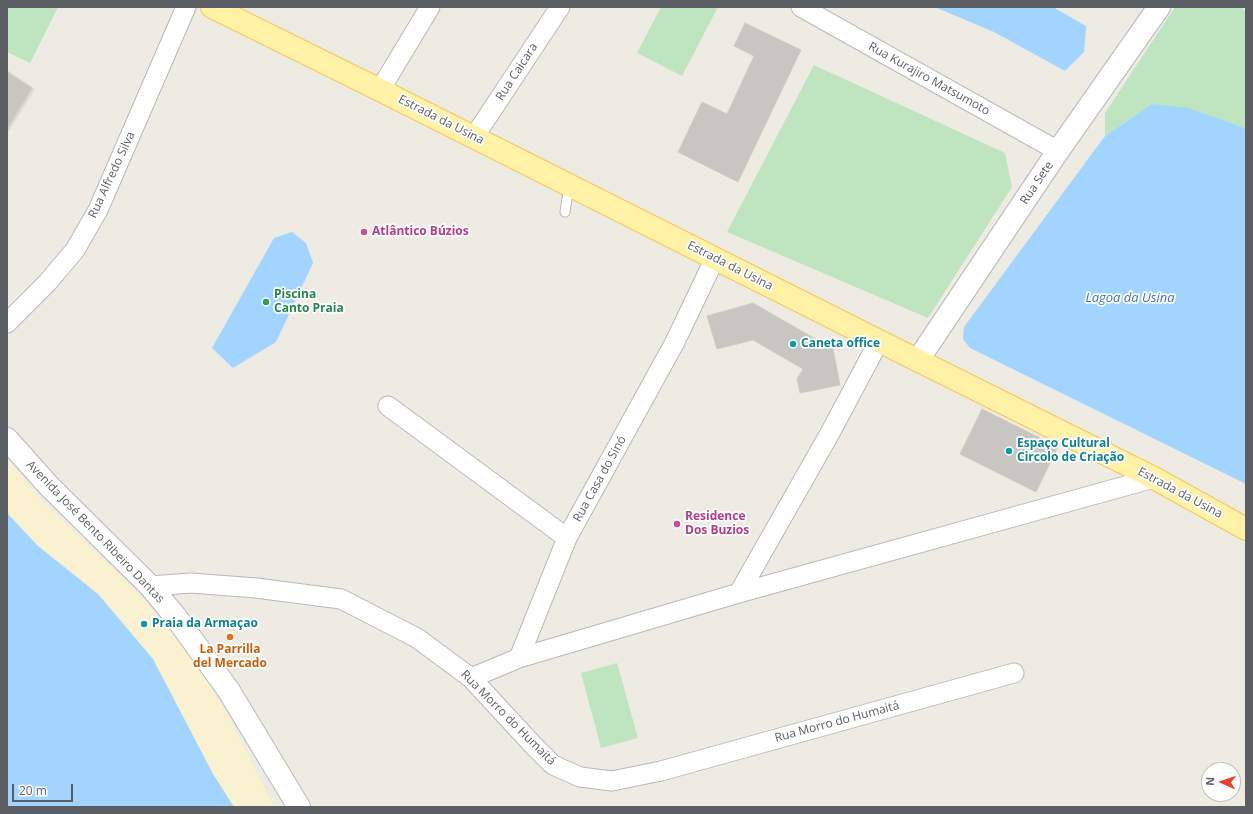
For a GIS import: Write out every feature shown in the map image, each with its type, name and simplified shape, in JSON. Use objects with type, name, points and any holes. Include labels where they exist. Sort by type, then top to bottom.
[{"type":"main road","name":"Estrada da Usina","points":[[212,7],[570,185],[879,342],[1154,478],[1246,529]]},
{"type":"street","name":"Rua Alfredo Silva","points":[[7,323],[47,283],[75,250],[98,210],[186,7]]},
{"type":"street","points":[[380,90],[430,7]]},
{"type":"street","name":"Rua Caicara","points":[[474,137],[560,7]]},
{"type":"street","name":"Rua Kurajiro Matsumoto","points":[[801,7],[1058,151]]},
{"type":"street","name":"Rua Sete","points":[[918,360],[1058,151],[1159,7]]},
{"type":"street","name":"Rua Casa do Sinó","points":[[518,658],[567,538],[675,342],[715,258]]},
{"type":"street","points":[[739,593],[830,433],[879,342]]},
{"type":"street","points":[[388,406],[567,538]]},
{"type":"street","name":"Avenida José Bento Ribeiro Dantas","points":[[7,439],[49,486],[150,586],[175,616],[229,691],[299,807]]},
{"type":"street","points":[[471,678],[518,658],[739,593],[1154,478]]},
{"type":"street","name":"Rua Morro do Humaitá","points":[[150,586],[191,583],[256,588],[341,599],[417,638],[471,678],[533,746],[553,765],[580,777],[612,781],[661,771],[1014,673]]},
{"type":"lane","points":[[565,212],[570,185]]},
{"type":"shaded area","points":[[7,70],[35,89],[7,134]]},
{"type":"green space","points":[[7,7],[58,7],[30,63],[7,52]]},
{"type":"green space","points":[[661,7],[718,7],[682,76],[637,53]]},
{"type":"green space","points":[[1175,7],[1242,7],[1246,13],[1246,129],[1152,104],[1105,136],[1105,113]]},
{"type":"green space","points":[[814,65],[1005,153],[1012,187],[928,318],[727,232]]},
{"type":"green space","points":[[617,663],[638,738],[601,748],[581,673]]},
{"type":"sand","name":"Praia da Armaçao","points":[[7,458],[39,498],[134,589],[191,654],[232,723],[274,807],[234,807],[213,774],[153,659],[98,594],[38,546],[7,513]]},
{"type":"water","points":[[937,7],[1053,7],[1086,26],[1084,52],[1065,71],[994,32]]},
{"type":"water","name":"Lagoa da Usina","points":[[1152,104],[1188,108],[1246,129],[1246,484],[970,348],[963,339],[964,327],[1105,136]]},
{"type":"water","name":"Piscina Canto Praia","points":[[292,232],[306,243],[313,263],[276,342],[233,368],[212,348],[274,238]]},
{"type":"water","points":[[7,513],[38,546],[98,594],[153,659],[213,774],[234,807],[7,807]]},
{"type":"building","points":[[745,23],[801,50],[738,182],[678,152],[702,102],[727,114],[754,56],[734,46]]},
{"type":"building","points":[[7,72],[32,88],[7,129]]},
{"type":"building","name":"Caneta office","points":[[753,303],[833,349],[840,385],[800,393],[797,379],[803,369],[753,340],[717,349],[707,316]]},
{"type":"building","name":"Espaço Cultural Circolo de Criação","points":[[982,409],[1058,447],[1036,492],[960,454]]},
{"type":"place","name":"Atlântico Búzios","points":[[364,232]]},
{"type":"place","name":"Piscina Canto Praia","points":[[266,302]]},
{"type":"place","name":"Caneta office","points":[[793,344]]},
{"type":"place","name":"Espaço Cultural Circolo de Criação","points":[[1009,451]]},
{"type":"place","name":"Residence Dos Buzios","points":[[677,524]]},
{"type":"place","name":"Praia da Armaçao","points":[[144,624]]},
{"type":"place","name":"La Parrilla del Mercado","points":[[230,637]]}]
